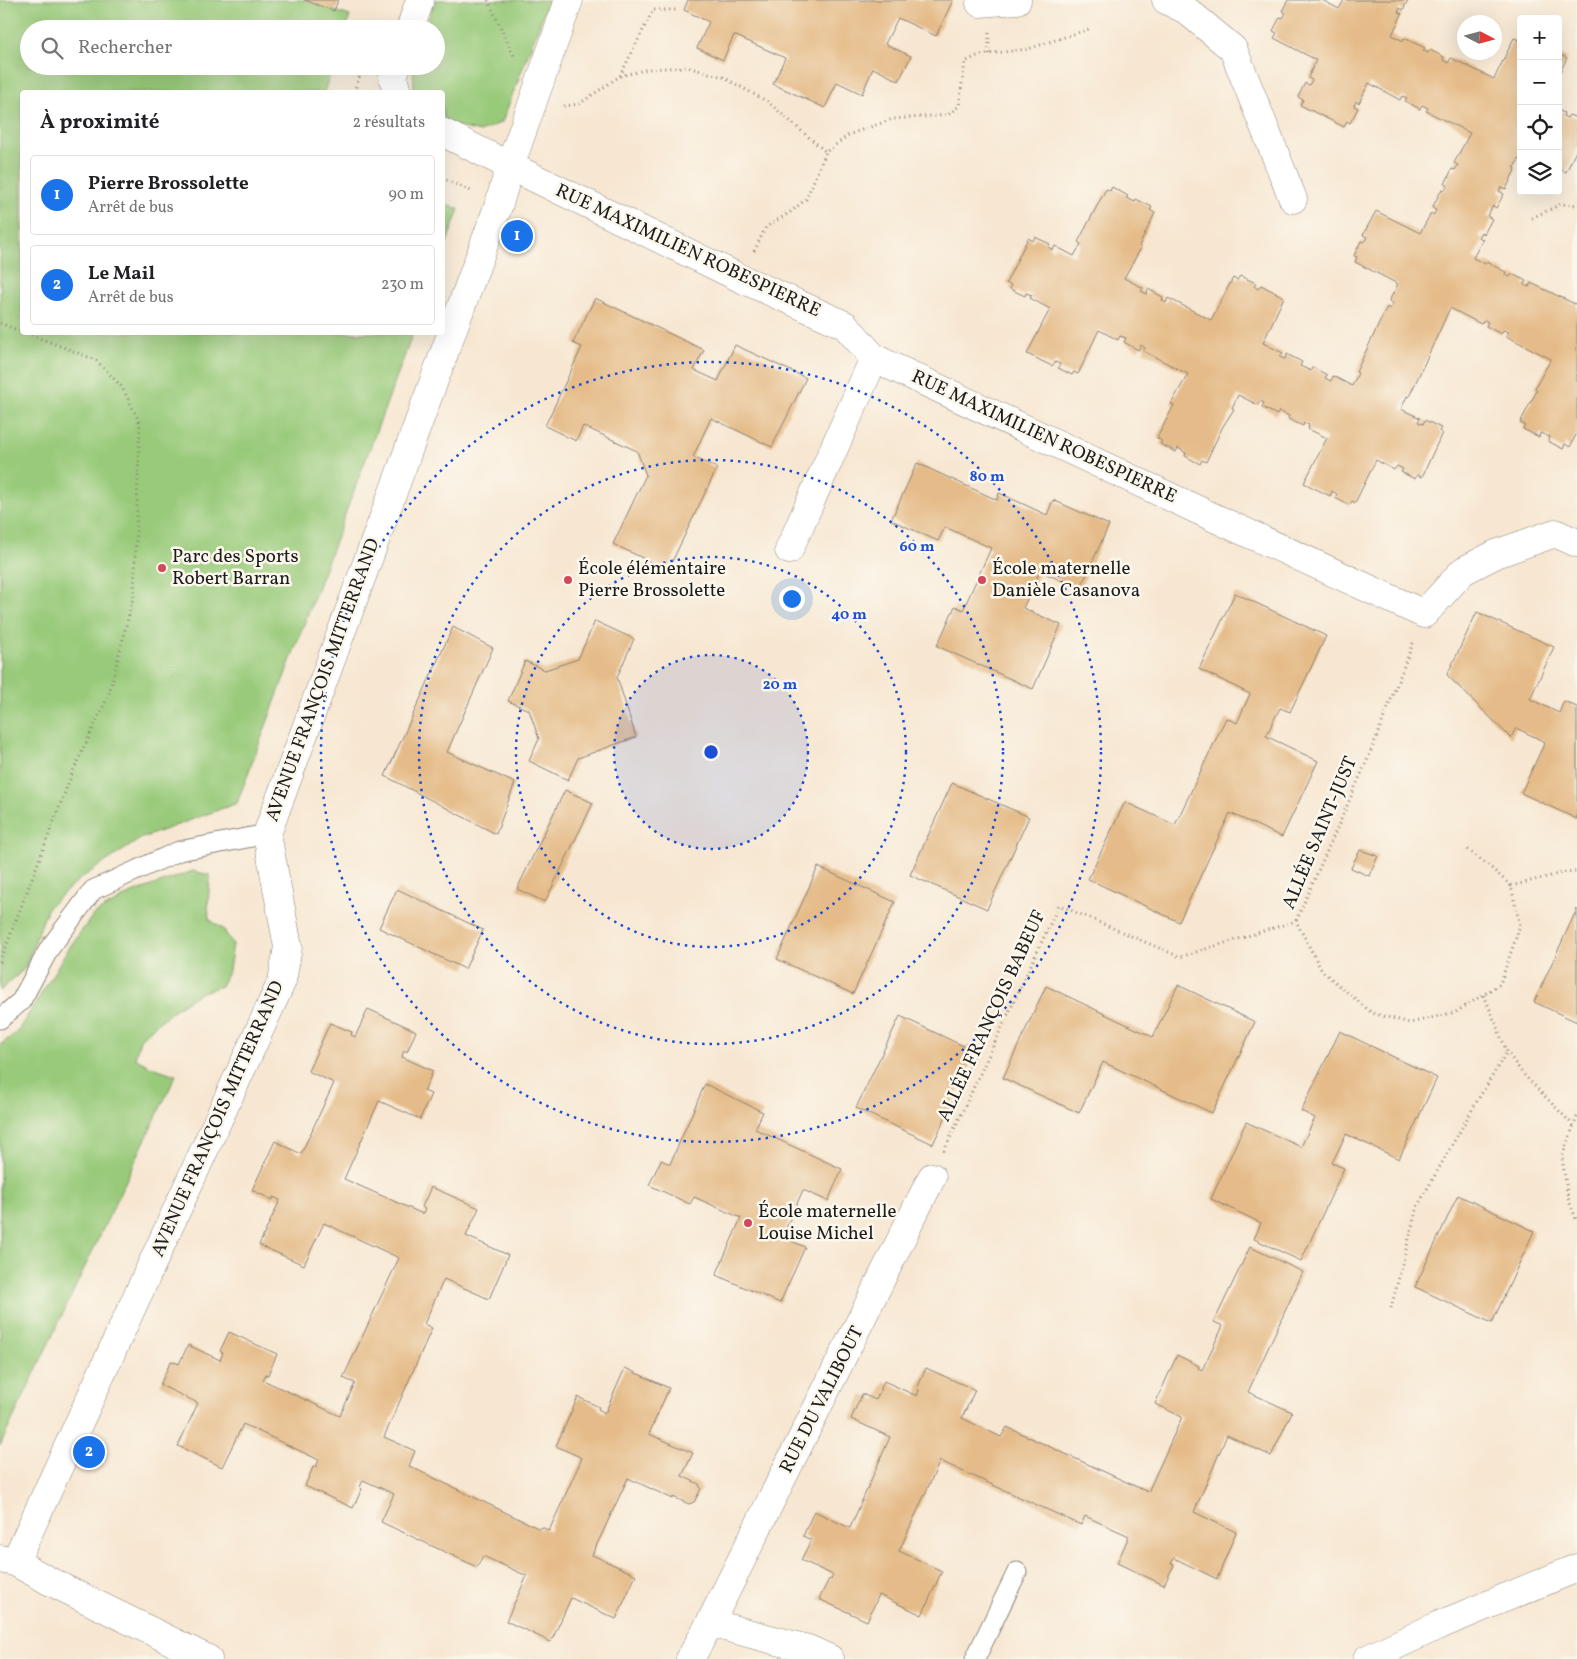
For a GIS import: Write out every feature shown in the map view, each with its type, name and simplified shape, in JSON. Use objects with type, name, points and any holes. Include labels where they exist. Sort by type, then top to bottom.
[{"type":"street","points":[[413,20],[420,0]]},
{"type":"street","name":"AVENUE FRANÇOIS MITTERRAND","points":[[7,1560],[282,981],[288,946],[267,834],[499,204],[510,166],[570,0]]},
{"type":"street","points":[[980,3],[1017,0]]},
{"type":"street","points":[[1166,0],[1186,10],[1233,50],[1293,199]]},
{"type":"street","points":[[394,75],[396,90]]},
{"type":"street","points":[[445,134],[510,166]]},
{"type":"street","name":"RUE MAXIMILIEN ROBESPIERRE","points":[[510,166],[740,278],[846,325],[874,358],[1424,614]]},
{"type":"street","points":[[789,550],[874,358]]},
{"type":"street","points":[[1424,614],[1463,571],[1496,554],[1556,533],[1577,543]]},
{"type":"street","name":"RUE DU VALIBOUT","points":[[690,1659],[710,1623],[932,1177]]},
{"type":"street","points":[[7,1560],[208,1659]]},
{"type":"street","points":[[1367,1659],[1437,1626],[1577,1568]]},
{"type":"street","points":[[710,1623],[808,1649],[830,1659]]},
{"type":"lane","points":[[0,1019],[21,1000],[48,949],[93,890],[179,851],[267,834]]},
{"type":"lane","points":[[975,1659],[1017,1572]]},
{"type":"path","points":[[488,0],[534,99],[559,107],[579,104],[620,76],[648,69],[687,66],[723,77],[768,102],[826,152]]},
{"type":"path","points":[[620,76],[653,10],[678,10]]},
{"type":"path","points":[[740,278],[766,227],[806,199],[826,152],[850,134],[893,119],[948,115],[959,106],[965,62],[979,55],[1028,49],[1089,29]]},
{"type":"path","points":[[355,90],[361,75]]},
{"type":"path","points":[[1532,218],[1561,204],[1577,205]]},
{"type":"path","points":[[0,323],[20,331]]},
{"type":"path","points":[[0,962],[73,771],[109,694],[134,594],[140,423],[122,386],[96,360],[31,335]]},
{"type":"path","name":"ALLÉE SAINT-JUST","points":[[1424,614],[1369,756],[1296,921],[1322,971],[1372,1013],[1410,1023],[1456,1012],[1500,984],[1520,926],[1511,886]]},
{"type":"path","points":[[1466,848],[1511,886],[1577,871]]},
{"type":"path","name":"ALLÉE FRANÇOIS BABEUF","points":[[932,1177],[1059,905],[1180,956],[1296,921]]},
{"type":"path","points":[[1484,994],[1508,1052],[1523,1074],[1574,1126]]},
{"type":"path","points":[[1391,1308],[1417,1207],[1477,1101],[1508,1052]]},
{"type":"path","points":[[1577,1118],[1562,1157],[1568,1198],[1577,1222]]},
{"type":"green space","name":"Parc des Sports Robert Barran","points":[[0,0],[338,0],[334,11],[350,16],[349,20],[20,20],[20,75],[330,75],[325,90],[20,90],[20,335],[412,335],[237,803],[142,838],[81,878],[48,907],[25,968],[0,991]]},
{"type":"green space","points":[[435,0],[549,0],[502,122],[480,132],[456,126],[445,119],[445,90],[414,90],[413,75],[445,75],[445,20],[428,20]]},
{"type":"green space","points":[[445,204],[459,209],[445,248]]},
{"type":"green space","points":[[193,871],[210,875],[209,919],[223,929],[233,944],[229,970],[221,986],[200,993],[178,1007],[140,1039],[135,1058],[149,1066],[176,1075],[0,1446],[0,1045],[17,1032],[66,952],[94,914],[132,893]]},
{"type":"building","points":[[304,0],[338,0],[334,11]]},
{"type":"building","points":[[688,0],[953,0],[936,36],[898,18],[885,44],[911,56],[899,81],[873,68],[862,94],[837,82],[825,108],[773,84],[785,58],[734,35],[723,60],[697,48],[709,22],[684,10]]},
{"type":"building","points":[[1288,0],[1322,0],[1339,9],[1344,0],[1408,0],[1403,10],[1400,8],[1398,12],[1402,14],[1392,35],[1403,41],[1404,38],[1425,48],[1423,50],[1428,53],[1430,50],[1444,57],[1443,60],[1448,63],[1451,58],[1494,79],[1514,38],[1517,39],[1517,162],[1514,167],[1516,168],[1506,189],[1501,187],[1499,191],[1504,194],[1496,208],[1493,206],[1487,216],[1492,219],[1484,234],[1481,232],[1478,237],[1483,239],[1473,258],[1506,272],[1505,275],[1510,277],[1512,274],[1526,281],[1524,285],[1529,287],[1531,283],[1575,304],[1577,301],[1577,433],[1570,447],[1565,444],[1563,449],[1548,441],[1550,437],[1540,433],[1539,437],[1523,429],[1525,425],[1520,423],[1537,390],[1535,388],[1551,359],[1506,336],[1509,332],[1503,330],[1501,334],[1486,326],[1488,322],[1484,320],[1481,324],[1450,308],[1409,397],[1407,396],[1401,409],[1420,418],[1418,422],[1423,424],[1425,420],[1441,428],[1439,431],[1442,433],[1422,477],[1417,475],[1415,479],[1401,472],[1403,469],[1397,466],[1394,470],[1376,460],[1355,503],[1352,501],[1349,505],[1335,498],[1337,494],[1332,491],[1330,496],[1304,483],[1327,438],[1308,429],[1309,425],[1304,423],[1303,426],[1288,419],[1289,416],[1279,411],[1277,415],[1262,407],[1264,403],[1260,401],[1258,405],[1238,395],[1232,408],[1234,409],[1222,428],[1206,462],[1202,460],[1200,464],[1185,456],[1186,453],[1178,448],[1176,452],[1160,444],[1162,441],[1157,438],[1174,405],[1171,404],[1188,374],[1143,351],[1145,348],[1141,345],[1138,350],[1124,342],[1126,338],[1120,336],[1118,340],[1099,330],[1078,374],[1074,372],[1072,375],[1058,368],[1060,364],[1055,362],[1052,366],[1027,354],[1050,309],[1030,298],[1032,295],[1026,293],[1025,296],[1010,289],[1011,285],[1006,283],[1028,238],[1033,241],[1035,237],[1050,244],[1048,247],[1053,250],[1055,246],[1074,256],[1081,244],[1078,242],[1106,189],[1110,191],[1112,187],[1128,196],[1126,198],[1135,202],[1136,199],[1152,207],[1150,210],[1155,213],[1139,246],[1141,248],[1124,278],[1143,288],[1141,291],[1147,294],[1148,289],[1163,297],[1162,300],[1166,303],[1168,298],[1211,320],[1233,278],[1237,280],[1240,276],[1256,283],[1254,286],[1258,289],[1261,285],[1284,297],[1263,343],[1283,353],[1280,357],[1285,359],[1287,354],[1302,362],[1300,366],[1311,371],[1312,367],[1327,375],[1325,378],[1331,381],[1333,376],[1352,386],[1358,373],[1356,372],[1387,307],[1390,309],[1393,303],[1389,301],[1398,284],[1355,262],[1357,257],[1354,256],[1361,241],[1364,242],[1367,237],[1363,235],[1376,211],[1420,233],[1431,213],[1434,215],[1436,210],[1432,208],[1442,189],[1445,190],[1448,185],[1445,184],[1452,169],[1455,170],[1458,165],[1454,163],[1470,133],[1426,111],[1428,108],[1422,105],[1420,109],[1405,101],[1407,98],[1402,96],[1400,100],[1369,83],[1359,103],[1356,101],[1354,106],[1358,108],[1350,123],[1347,121],[1344,127],[1300,105],[1303,100],[1298,97],[1305,83],[1309,85],[1312,80],[1308,78],[1316,60],[1274,38],[1277,33],[1273,31],[1280,17],[1283,18],[1286,13],[1282,11]]},
{"type":"building","points":[[1562,55],[1567,58],[1562,68]]},
{"type":"building","points":[[1562,112],[1564,113],[1563,116],[1567,118],[1569,115],[1577,118],[1577,149],[1566,172],[1562,170]]},
{"type":"building","points":[[595,298],[704,350],[694,370],[718,381],[735,345],[806,378],[772,447],[711,418],[693,457],[717,468],[668,570],[613,544],[646,475],[637,451],[583,426],[576,441],[545,426],[582,347],[573,343]]},
{"type":"building","points":[[917,463],[997,500],[999,493],[1047,515],[1053,500],[1109,525],[1080,589],[1040,571],[1023,608],[1061,625],[1033,689],[937,646],[955,606],[963,610],[991,548],[945,527],[938,541],[891,520]]},
{"type":"building","points":[[1235,593],[1326,636],[1290,712],[1280,708],[1266,736],[1318,761],[1282,837],[1230,813],[1179,922],[1088,879],[1125,802],[1175,825],[1226,718],[1237,723],[1250,694],[1199,669]]},
{"type":"building","points":[[1477,612],[1554,647],[1530,699],[1559,713],[1564,701],[1577,707],[1577,819],[1521,793],[1545,742],[1516,728],[1511,738],[1447,675]]},
{"type":"building","points":[[595,621],[634,639],[617,677],[636,737],[578,758],[568,780],[529,761],[539,739],[529,710],[508,701],[525,661],[545,670],[578,659]]},
{"type":"building","points":[[453,627],[493,648],[447,752],[515,783],[496,834],[385,776]]},
{"type":"building","points":[[952,783],[1029,817],[987,909],[910,875]]},
{"type":"building","points":[[565,790],[593,803],[545,902],[517,889]]},
{"type":"building","points":[[1360,850],[1378,856],[1369,876],[1351,868]]},
{"type":"building","points":[[818,867],[895,902],[853,994],[777,959]]},
{"type":"building","points":[[397,889],[483,930],[465,969],[379,928]]},
{"type":"building","points":[[1577,909],[1577,1022],[1534,1002]]},
{"type":"building","points":[[1178,985],[1255,1022],[1212,1113],[1103,1062],[1079,1113],[1003,1078],[1046,986],[1153,1037]]},
{"type":"building","points":[[368,1009],[416,1031],[407,1052],[404,1050],[402,1057],[433,1071],[424,1091],[431,1094],[420,1119],[379,1101],[344,1179],[423,1214],[425,1209],[422,1207],[431,1187],[479,1208],[466,1236],[508,1255],[489,1299],[444,1279],[424,1324],[432,1328],[384,1437],[415,1451],[409,1466],[540,1529],[542,1527],[549,1531],[582,1458],[556,1446],[578,1397],[599,1407],[598,1409],[605,1413],[625,1368],[669,1388],[649,1434],[693,1453],[682,1476],[699,1484],[701,1489],[694,1502],[689,1504],[673,1497],[673,1499],[628,1478],[592,1555],[636,1575],[616,1619],[571,1598],[551,1642],[506,1621],[527,1576],[483,1556],[477,1567],[381,1522],[394,1494],[363,1480],[360,1487],[362,1489],[353,1508],[305,1486],[314,1465],[316,1467],[319,1460],[243,1424],[222,1467],[178,1446],[198,1403],[160,1385],[171,1361],[179,1364],[188,1345],[220,1360],[223,1353],[220,1351],[229,1332],[277,1354],[268,1375],[266,1374],[263,1380],[340,1416],[355,1383],[343,1378],[399,1258],[324,1223],[304,1265],[259,1245],[280,1200],[273,1197],[273,1200],[252,1190],[275,1141],[301,1154],[334,1083],[308,1071],[330,1023],[352,1032],[351,1035],[355,1037]]},
{"type":"building","points":[[900,1016],[976,1052],[933,1144],[856,1108]]},
{"type":"building","points":[[1340,1031],[1437,1078],[1399,1159],[1346,1134],[1332,1163],[1344,1168],[1301,1261],[1254,1239],[1261,1223],[1211,1199],[1246,1122],[1301,1147],[1315,1118],[1301,1111]]},
{"type":"building","points":[[705,1084],[763,1112],[755,1129],[842,1169],[828,1201],[803,1190],[782,1237],[805,1247],[780,1303],[716,1275],[741,1218],[694,1197],[690,1204],[649,1185],[661,1160],[670,1164]]},
{"type":"building","points":[[1458,1195],[1534,1231],[1492,1323],[1415,1287]]},
{"type":"building","points":[[1250,1247],[1303,1272],[1248,1392],[1292,1412],[1271,1456],[1227,1435],[1194,1512],[1236,1532],[1217,1579],[1174,1558],[1171,1564],[1174,1565],[1164,1585],[1117,1563],[1129,1536],[1085,1516],[1081,1525],[940,1461],[899,1551],[942,1571],[922,1615],[879,1595],[867,1621],[819,1599],[833,1575],[801,1560],[811,1540],[803,1536],[814,1511],[850,1528],[890,1437],[851,1419],[862,1394],[876,1400],[884,1381],[917,1396],[919,1390],[917,1389],[926,1368],[975,1390],[962,1418],[1001,1437],[1007,1427],[1148,1492],[1182,1417],[1155,1404],[1177,1355],[1199,1366],[1198,1368],[1202,1370],[1223,1326],[1214,1322]]},
{"type":"place","name":"Pierre Brossolette","points":[[517,236]]},
{"type":"place","name":"Parc des Sports Robert Barran","points":[[162,568]]},
{"type":"place","name":"École élémentaire Pierre Brossolette","points":[[568,580]]},
{"type":"place","name":"École maternelle Danièle Casanova","points":[[982,580]]},
{"type":"place","name":"École maternelle Louise Michel","points":[[748,1223]]},
{"type":"place","name":"Le Mail","points":[[89,1452]]}]
